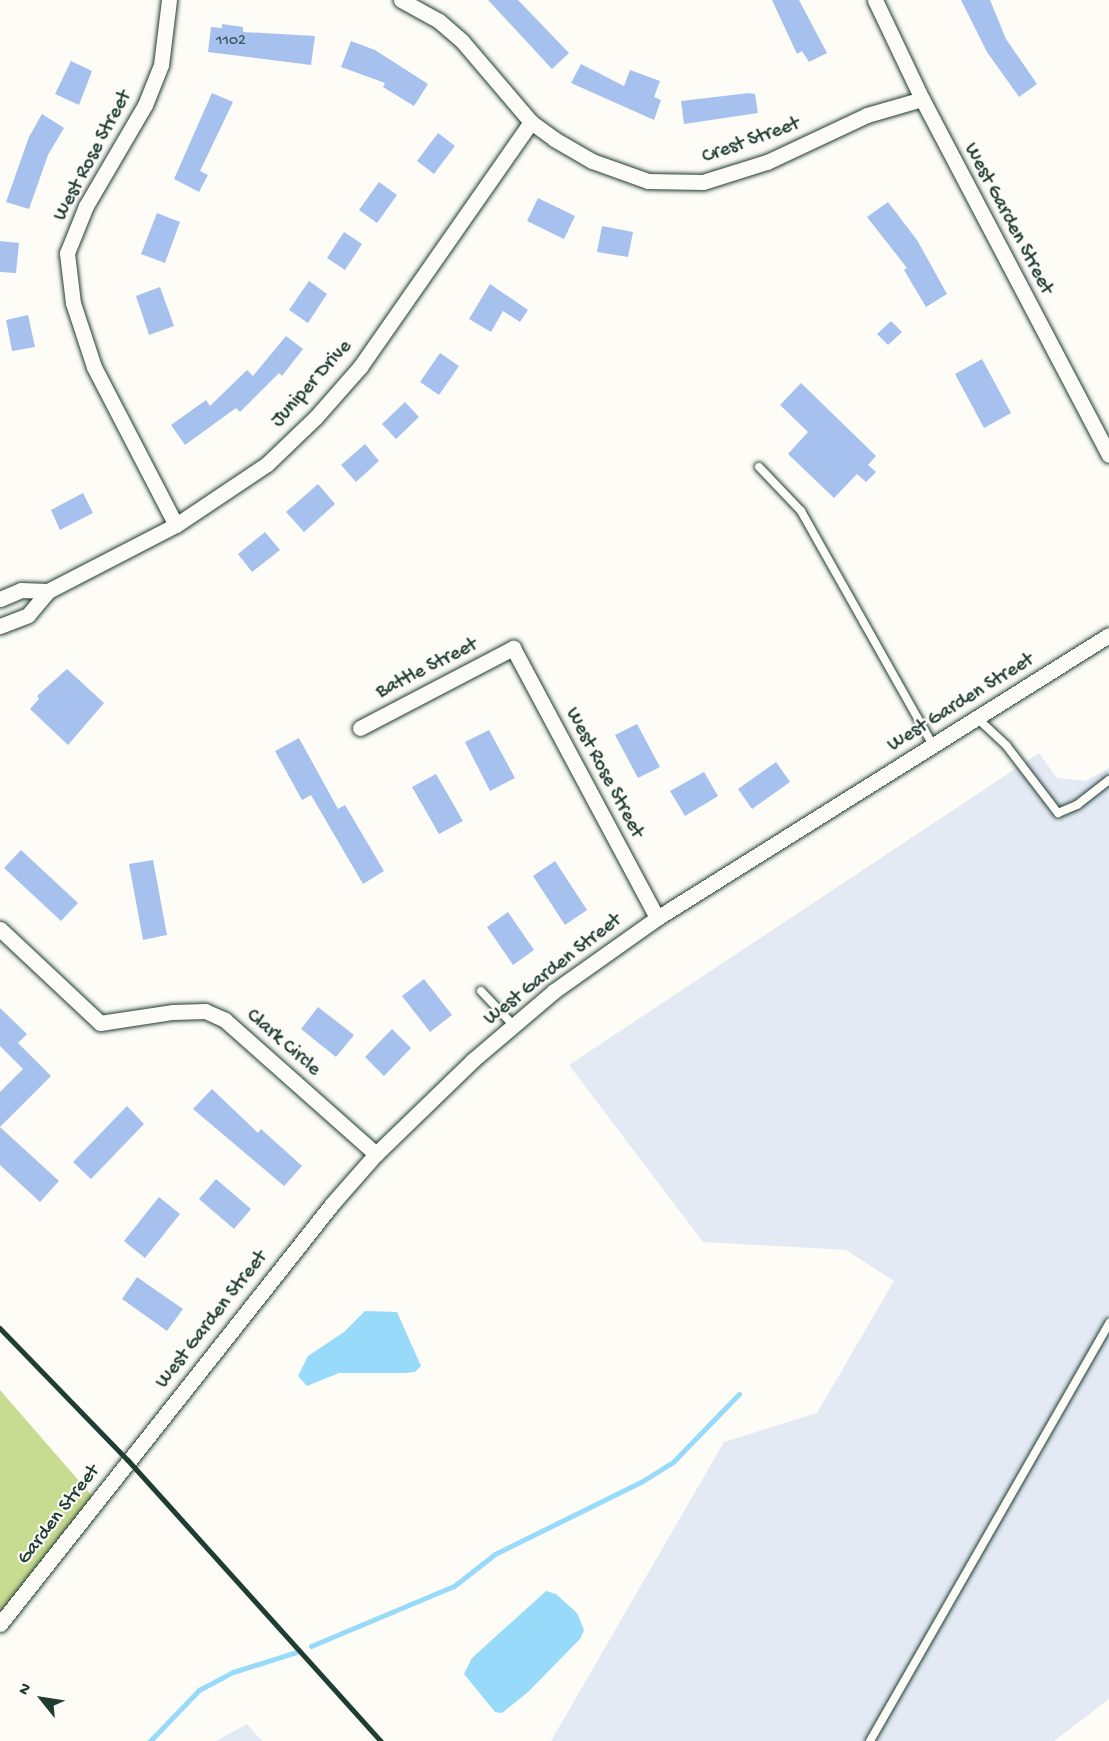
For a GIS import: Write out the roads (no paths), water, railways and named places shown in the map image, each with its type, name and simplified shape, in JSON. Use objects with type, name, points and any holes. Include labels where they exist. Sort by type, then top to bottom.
[{"type":"street","name":"West Rose Street","points":[[169,0],[161,65],[145,105],[86,206],[68,253],[73,303],[94,367],[176,525]]},
{"type":"street","name":"Crest Street","points":[[401,0],[439,21],[462,41],[531,122],[573,150],[622,174],[678,184],[703,182],[767,162],[867,116],[921,99]]},
{"type":"street","name":"West Garden Street","points":[[875,0],[921,99],[1109,455]]},
{"type":"street","name":"Juniper Drive","points":[[0,626],[28,615],[48,591],[176,525],[267,464],[316,417],[360,367],[531,122]]},
{"type":"street","name":"Juniper Drive","points":[[0,599],[21,590],[48,591]]},
{"type":"street","name":"West Garden Street","points":[[128,1460],[292,1252],[376,1154],[513,1025],[657,918],[1109,635]]},
{"type":"street","name":"West Rose Street","points":[[513,648],[657,918]]},
{"type":"street","name":"Battle Street","points":[[360,728],[513,648]]},
{"type":"street","name":"Clark Circle","points":[[0,929],[100,1023],[173,1012],[205,1011],[225,1020],[376,1154]]},
{"type":"street","name":"Garden Street","points":[[0,1624],[128,1460]]},
{"type":"lane","points":[[759,467],[801,511],[933,745]]},
{"type":"lane","points":[[976,718],[1006,745],[1058,813],[1077,805],[1109,780]]},
{"type":"lane","points":[[481,991],[513,1025]]},
{"type":"lane","points":[[870,1741],[1109,1323]]},
{"type":"water","points":[[365,1311],[397,1312],[421,1366],[415,1372],[404,1373],[339,1373],[307,1386],[298,1376],[308,1356],[344,1332]]},
{"type":"water","points":[[546,1591],[556,1594],[577,1613],[584,1630],[580,1639],[528,1692],[502,1713],[495,1712],[464,1674],[472,1658]]},
{"type":"waterway","points":[[311,1646],[454,1586],[495,1554],[641,1482],[673,1462],[739,1394]]},
{"type":"waterway","points":[[150,1741],[199,1690],[233,1672],[297,1652]]},
{"type":"railway","points":[[0,1328],[128,1460],[381,1741]]}]
